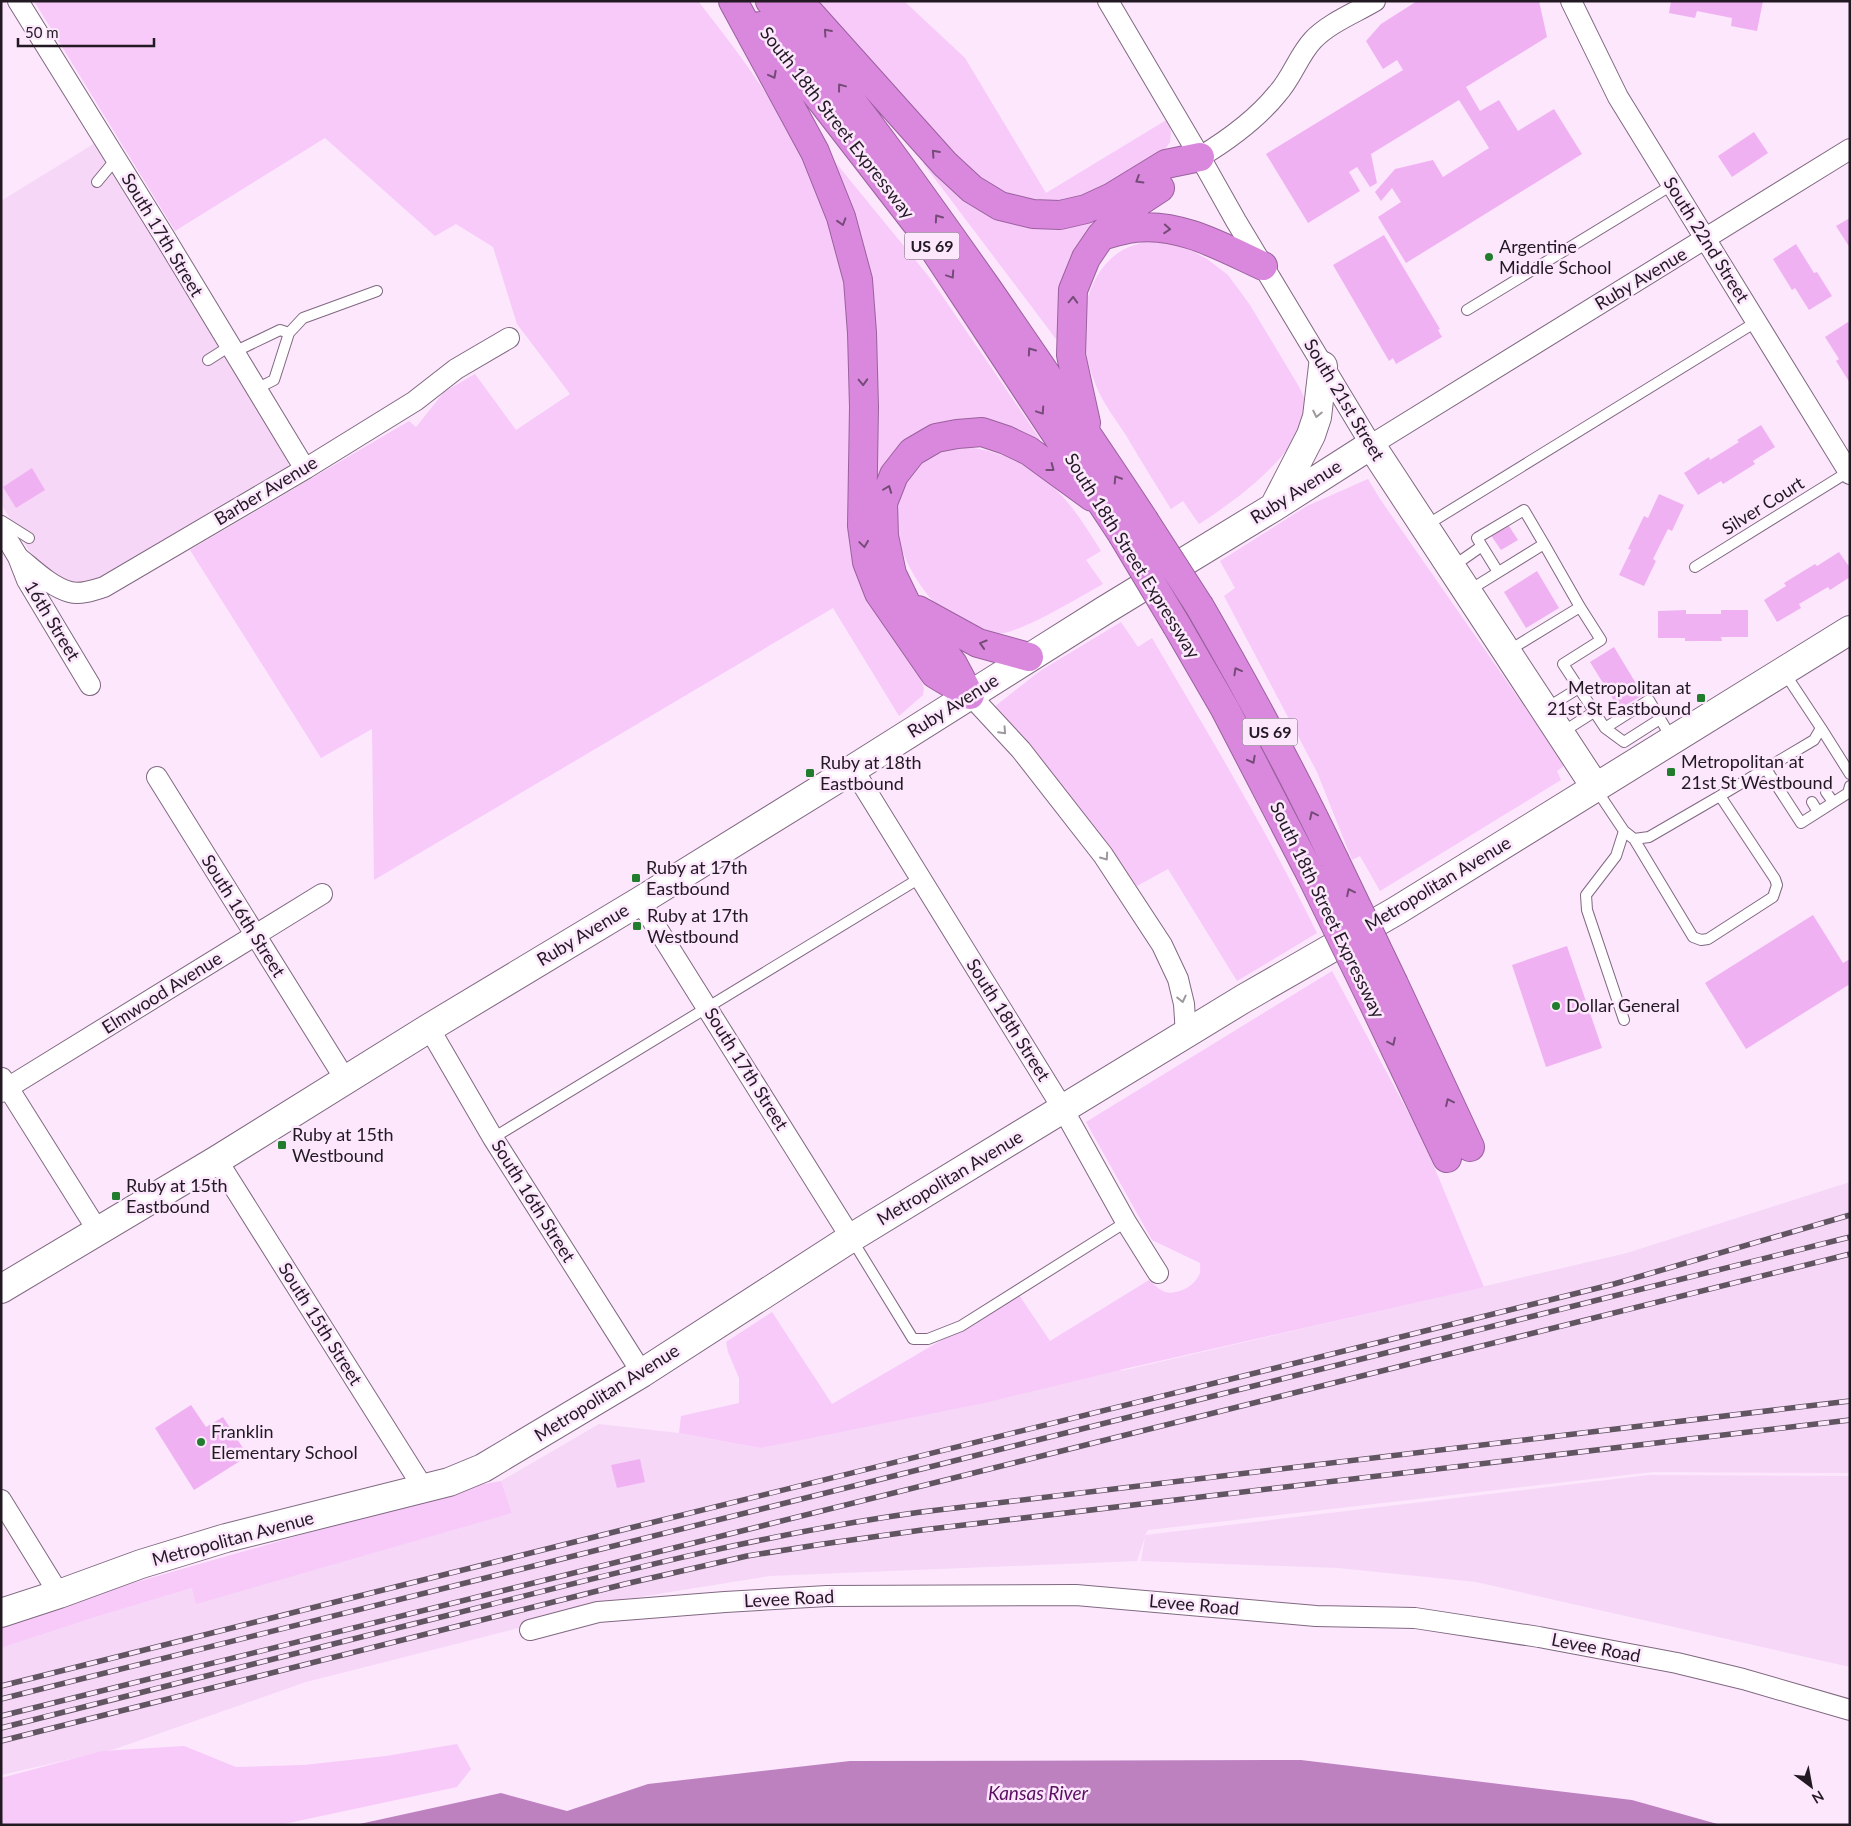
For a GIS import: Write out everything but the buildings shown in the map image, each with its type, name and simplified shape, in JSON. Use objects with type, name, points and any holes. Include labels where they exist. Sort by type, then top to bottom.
[{"type":"highway","points":[[733,1],[815,152],[841,217],[858,280],[864,407],[862,526],[867,562],[878,593],[935,674],[970,695]]},
{"type":"highway","name":"South 18th Street Expressway","points":[[740,1],[821,100],[920,228],[1104,506],[1133,527],[1200,607],[1297,781],[1394,984],[1458,1152],[1371,998],[1311,875],[1225,709],[1177,626],[1133,527],[1088,435],[910,177],[814,51],[770,1]]},
{"type":"highway","points":[[796,1],[807,10],[945,164],[972,189],[1000,206],[1033,214],[1060,215],[1086,210],[1112,197],[1166,164],[1200,158]]},
{"type":"highway","points":[[1088,435],[1072,355],[1073,290],[1086,258],[1101,236],[1122,213],[1171,181],[1200,158]]},
{"type":"highway","points":[[1101,236],[1136,228],[1173,229],[1207,240],[1263,266]]},
{"type":"highway","points":[[970,695],[953,664],[906,603],[892,574],[884,536],[883,503],[894,475],[912,452],[936,438],[982,432],[1006,440],[1029,452],[1104,506]]},
{"type":"highway","points":[[906,603],[978,643],[1030,658]]},
{"type":"street","name":"South 17th Street","points":[[18,1],[304,469]]},
{"type":"street","name":"South 21st Street","points":[[1108,1],[1263,266],[1371,445],[1596,788]]},
{"type":"street","points":[[1200,158],[1226,141],[1278,94],[1302,53],[1315,38],[1375,1]]},
{"type":"street","name":"South 22nd Street","points":[[1570,1],[1618,97],[1848,468]]},
{"type":"street","name":"Ruby Avenue","points":[[1,1289],[217,1160],[428,1028],[640,902],[1371,445],[1706,240],[1850,149]]},
{"type":"street","name":"Barber Avenue","points":[[18,557],[56,586],[71,593],[86,592],[104,587],[415,401],[456,369],[509,338]]},
{"type":"street","points":[[1274,507],[1311,435],[1317,417],[1323,366]]},
{"type":"street","points":[[1,529],[18,557]]},
{"type":"street","name":"16th Street","points":[[18,557],[27,580],[90,684]]},
{"type":"street","name":"Metropolitan Avenue","points":[[1,1613],[141,1564],[226,1538],[424,1489],[449,1482],[484,1468],[642,1373],[851,1238],[1243,999],[1404,905],[1596,788],[1667,730],[1783,672],[1850,630]]},
{"type":"street","points":[[970,695],[1021,750],[1104,855],[1162,945],[1178,979],[1184,1004],[1186,1035]]},
{"type":"street","name":"South 18th Street","points":[[853,770],[1063,1109],[1126,1222],[1158,1273]]},
{"type":"street","name":"South 16th Street","points":[[157,777],[345,1079]]},
{"type":"street","name":"Elmwood Avenue","points":[[3,1086],[322,894]]},
{"type":"street","name":"South 17th Street","points":[[640,902],[851,1238]]},
{"type":"street","name":"South 16th Street","points":[[428,1028],[493,1138],[642,1373]]},
{"type":"street","points":[[3,1086],[98,1231]]},
{"type":"street","name":"South 15th Street","points":[[217,1160],[424,1489]]},
{"type":"street","points":[[1,1500],[59,1594]]},
{"type":"street","name":"Levee Road","points":[[530,1630],[598,1612],[827,1596],[1076,1595],[1316,1616],[1415,1618],[1539,1637],[1677,1663],[1743,1679],[1850,1710]]},
{"type":"lane","points":[[97,182],[116,159]]},
{"type":"lane","points":[[1467,310],[1672,185]]},
{"type":"lane","points":[[256,389],[274,380],[290,333],[303,318],[377,291]]},
{"type":"lane","points":[[1424,527],[1756,322]]},
{"type":"lane","points":[[208,360],[280,330],[290,333]]},
{"type":"lane","name":"Silver Court","points":[[1695,567],[1848,468]]},
{"type":"lane","points":[[1498,572],[1477,538],[1524,510],[1601,640],[1564,664],[1594,712],[1605,728],[1624,742],[1667,730],[1649,700],[1605,728]]},
{"type":"lane","points":[[1,521],[29,538]]},
{"type":"lane","points":[[1467,592],[1544,544]]},
{"type":"lane","points":[[1451,567],[1482,546]]},
{"type":"lane","points":[[1507,652],[1580,606]]},
{"type":"lane","points":[[1783,672],[1850,774]]},
{"type":"lane","points":[[1545,709],[1579,688]]},
{"type":"lane","points":[[1560,734],[1594,712]]},
{"type":"lane","points":[[1634,839],[1649,837],[1766,769],[1801,754],[1814,740],[1821,728]]},
{"type":"lane","points":[[1814,740],[1820,749]]},
{"type":"lane","points":[[1766,769],[1801,823],[1833,802],[1846,787]]},
{"type":"lane","points":[[1596,788],[1624,831],[1634,839],[1693,937],[1701,940],[1708,939],[1773,897],[1776,885],[1775,879],[1722,798],[1718,797]]},
{"type":"lane","points":[[1826,792],[1833,802]]},
{"type":"lane","points":[[1812,802],[1818,812]]},
{"type":"lane","points":[[1624,831],[1616,856],[1586,895],[1587,910],[1624,1020]]},
{"type":"lane","points":[[493,1138],[920,878]]},
{"type":"lane","points":[[851,1238],[913,1339],[928,1339],[960,1326],[1126,1222]]},
{"type":"shaded area","points":[[34,1],[698,1],[742,59],[782,120],[816,184],[829,218],[844,279],[850,331],[851,411],[848,519],[852,559],[868,599],[919,675],[924,688],[923,695],[899,716],[833,608],[374,880],[372,729],[321,758],[190,550],[409,421],[416,427],[444,392],[475,374],[516,430],[570,394],[517,324],[493,247],[456,224],[435,236],[325,138],[175,231]]},
{"type":"shaded area","points":[[811,1],[904,1],[965,58],[1046,193],[1168,119],[1171,132],[1170,142],[1164,151],[1149,163],[1071,202],[1048,203],[1002,194],[976,179]]},
{"type":"shaded area","points":[[95,143],[288,457],[288,467],[280,475],[97,582],[80,584],[66,582],[35,560],[1,504],[1,201]]},
{"type":"shaded area","points":[[831,157],[930,278],[1040,439],[1034,446],[974,424],[878,482],[871,480]]},
{"type":"shaded area","points":[[929,158],[952,183],[1081,217],[1104,218],[1061,337],[1056,339],[923,163]]},
{"type":"shaded area","points":[[1155,241],[1178,243],[1207,259],[1228,275],[1250,305],[1298,385],[1306,404],[1301,427],[1279,460],[1247,490],[1199,524],[1183,501],[1171,509],[1100,394],[1092,375],[1085,347],[1084,319],[1086,305],[1090,291],[1101,270],[1120,252],[1136,244]]},
{"type":"shaded area","points":[[957,447],[974,448],[1007,457],[1022,464],[1050,484],[1073,509],[1101,551],[1086,560],[1103,584],[1039,619],[1004,633],[990,633],[981,630],[950,617],[943,612],[924,590],[911,570],[896,526],[896,505],[902,485],[913,468],[931,455]]},
{"type":"shaded area","points":[[1368,479],[1565,765],[1557,771],[1561,780],[1380,891],[1360,856],[1352,860],[1317,772],[1224,596],[1235,588],[1220,561],[1307,506]]},
{"type":"shaded area","points":[[1121,622],[1138,647],[1152,638],[1258,820],[1317,933],[1237,981],[1168,869],[1137,886],[994,707],[1040,671]]},
{"type":"shaded area","points":[[1332,971],[1423,1140],[1484,1287],[984,1403],[761,1448],[679,1433],[681,1416],[739,1403],[739,1378],[728,1352],[726,1342],[772,1312],[832,1404],[1019,1295],[1050,1341],[1149,1280],[1165,1292],[1170,1293],[1185,1289],[1200,1274],[1200,1263],[1152,1240],[1086,1122]]},
{"type":"shaded area","points":[[1850,1182],[1850,1473],[1653,1472],[1148,1530],[1145,1535],[1649,1475],[1850,1476],[1850,1667],[1476,1582],[1338,1568],[1141,1561],[1145,1537],[1137,1561],[770,1576],[645,1596],[306,1682],[115,1749],[1,1775],[1,1648],[192,1588],[512,1513],[501,1481],[599,1424],[679,1433],[761,1448],[1120,1369],[1121,1371],[1627,1253]]},
{"type":"shaded area","points":[[501,1481],[512,1513],[196,1604],[192,1588],[1,1648],[1,1621],[468,1487]]},
{"type":"shaded area","points":[[457,1744],[471,1769],[457,1787],[279,1825],[1,1825],[1,1778],[102,1751],[184,1746],[236,1767],[304,1765],[386,1756]]},
{"type":"water","name":"Kansas River","points":[[1301,1760],[1632,1800],[1721,1825],[355,1825],[501,1793],[567,1811],[648,1784],[850,1761]]},
{"type":"railway","points":[[1,1686],[1614,1284],[1850,1215]]},
{"type":"railway","points":[[1,1699],[1850,1237]]},
{"type":"railway","points":[[1,1716],[1850,1254]]},
{"type":"railway","points":[[1,1728],[627,1570],[744,1544],[862,1521],[921,1512],[1850,1401]]},
{"type":"railway","points":[[1,1741],[625,1584],[747,1556],[922,1530],[1850,1420]]},
{"type":"place","name":"Argentine Middle School","points":[[1489,257]]},
{"type":"place","name":"Metropolitan at 21st St Eastbound","points":[[1701,698]]},
{"type":"place","name":"Metropolitan at 21st St Westbound","points":[[1671,772]]},
{"type":"place","name":"Ruby at 18th Eastbound","points":[[810,773]]},
{"type":"place","name":"Ruby at 17th Eastbound","points":[[636,878]]},
{"type":"place","name":"Ruby at 17th Westbound","points":[[637,926]]},
{"type":"place","name":"Dollar General","points":[[1556,1006]]},
{"type":"place","name":"Ruby at 15th Westbound","points":[[282,1145]]},
{"type":"place","name":"Ruby at 15th Eastbound","points":[[116,1196]]},
{"type":"place","name":"Franklin Elementary School","points":[[201,1442]]}]
